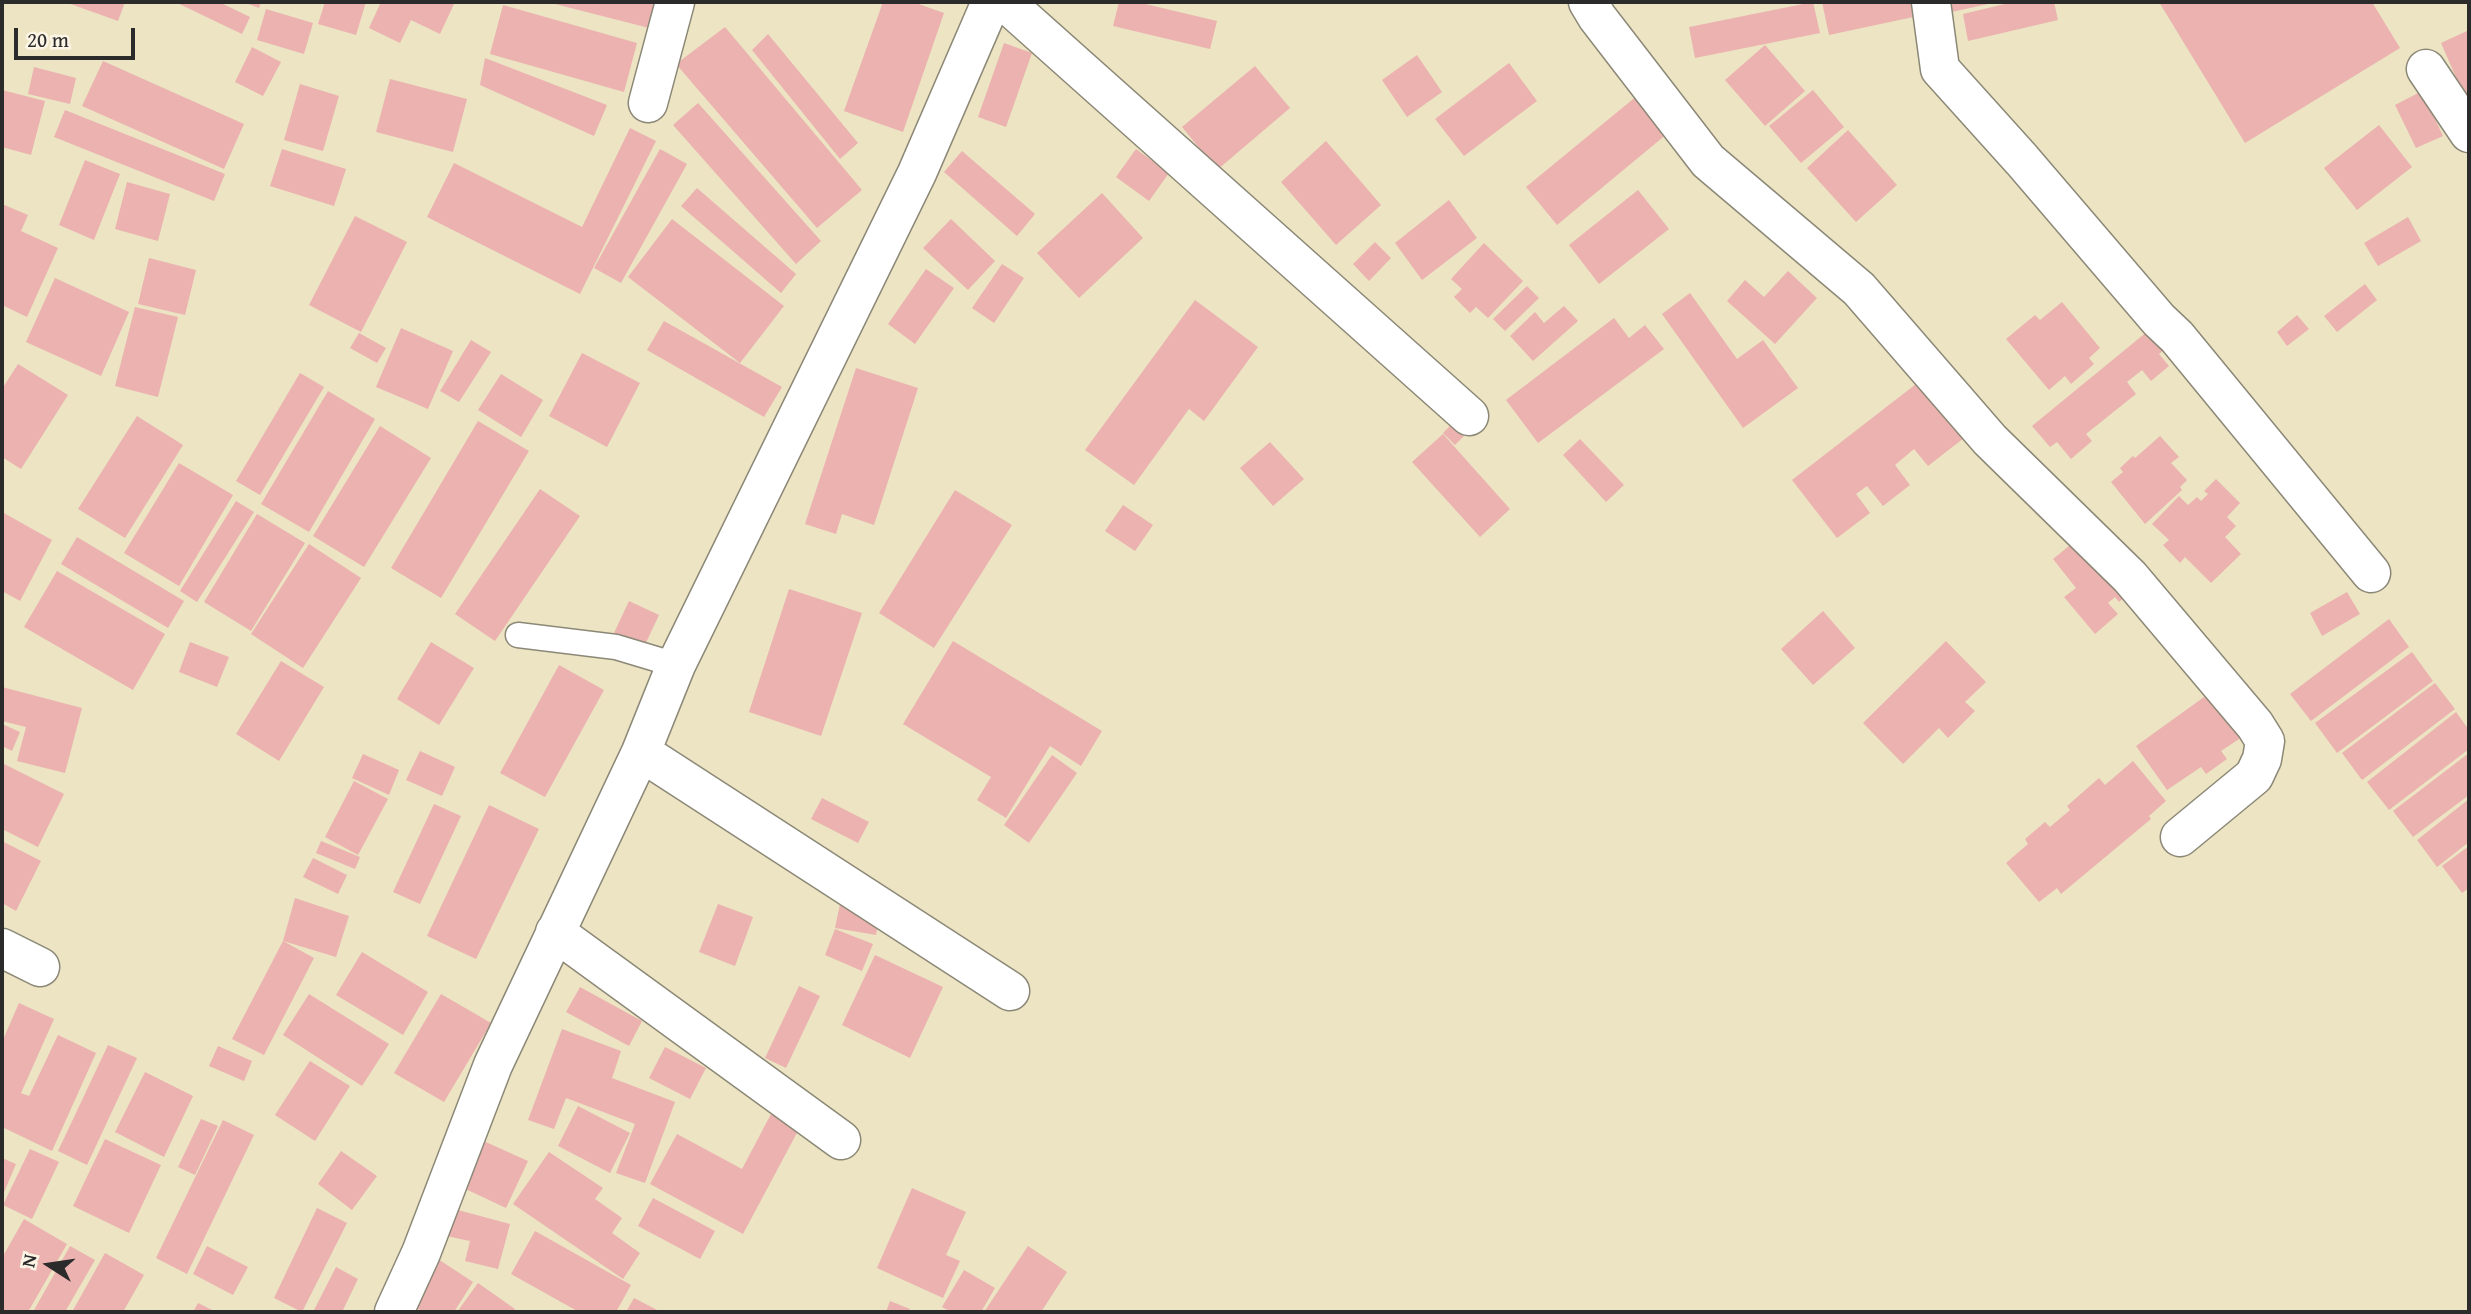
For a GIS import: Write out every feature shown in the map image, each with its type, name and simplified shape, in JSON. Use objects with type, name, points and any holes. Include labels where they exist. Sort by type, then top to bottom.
[{"type":"street","points":[[648,103],[675,2]]},
{"type":"street","points":[[394,1312],[421,1253],[492,1065],[641,752],[676,665],[917,173],[991,2]]},
{"type":"street","points":[[1005,2],[1469,415]]},
{"type":"street","points":[[1588,2],[1597,18],[1707,161],[1859,289],[1990,440],[2130,577],[2255,725],[2265,741],[2262,760],[2254,776],[2180,837]]},
{"type":"street","points":[[1931,2],[1940,69],[2159,320],[2177,337],[2371,573]]},
{"type":"street","points":[[2426,69],[2469,133]]},
{"type":"street","points":[[641,752],[1010,991]]},
{"type":"street","points":[[555,932],[841,1140]]},
{"type":"street","points":[[2,948],[40,967]]},
{"type":"lane","points":[[518,635],[616,647],[676,665]]},
{"type":"building","points":[[65,2],[125,2],[118,21]]},
{"type":"building","points":[[175,2],[219,2],[250,17],[242,34]]},
{"type":"building","points":[[243,2],[261,2],[259,8]]},
{"type":"building","points":[[325,2],[366,2],[356,35],[318,24]]},
{"type":"building","points":[[381,2],[455,2],[440,34],[411,20],[400,43],[369,28]]},
{"type":"building","points":[[547,2],[669,2],[661,31]]},
{"type":"building","points":[[883,2],[913,2],[944,13],[903,132],[844,111]]},
{"type":"building","points":[[1119,2],[1137,2],[1217,21],[1210,49],[1113,26]]},
{"type":"building","points":[[1813,2],[1820,33],[1695,58],[1689,27]]},
{"type":"building","points":[[1822,2],[1915,2],[1918,16],[1829,35]]},
{"type":"building","points":[[1945,2],[1993,2],[1993,3],[1947,13]]},
{"type":"building","points":[[2013,2],[2054,2],[2058,20],[1968,41],[1963,14]]},
{"type":"building","points":[[2159,2],[2372,2],[2400,48],[2245,143]]},
{"type":"building","points":[[503,5],[637,43],[624,92],[490,54]]},
{"type":"building","points":[[266,9],[313,23],[304,54],[257,40]]},
{"type":"building","points":[[725,27],[862,190],[817,228],[676,64]]},
{"type":"building","points":[[2469,30],[2469,107],[2441,43]]},
{"type":"building","points":[[768,34],[858,143],[840,159],[752,50]]},
{"type":"building","points":[[1004,43],[1032,53],[1006,127],[978,117]]},
{"type":"building","points":[[1765,45],[1805,91],[1765,126],[1725,80]]},
{"type":"building","points":[[252,47],[281,62],[263,96],[235,82]]},
{"type":"building","points":[[1417,55],[1442,92],[1407,117],[1382,80]]},
{"type":"building","points":[[485,58],[607,105],[594,136],[480,85]]},
{"type":"building","points":[[103,61],[244,124],[224,169],[82,106]]},
{"type":"building","points":[[1509,63],[1537,101],[1464,156],[1435,119]]},
{"type":"building","points":[[1255,66],[1290,108],[1217,170],[1182,127]]},
{"type":"building","points":[[34,67],[76,78],[70,104],[28,94]]},
{"type":"building","points":[[390,79],[467,99],[453,152],[376,132]]},
{"type":"building","points":[[300,84],[339,96],[323,151],[284,140]]},
{"type":"building","points":[[2,90],[45,101],[31,155],[2,147]]},
{"type":"building","points":[[1813,90],[1844,127],[1801,163],[1769,126]]},
{"type":"building","points":[[2422,91],[2443,136],[2416,148],[2395,105]]},
{"type":"building","points":[[1638,95],[1668,133],[1557,225],[1526,187]]},
{"type":"building","points":[[698,103],[821,241],[796,264],[673,125]]},
{"type":"building","points":[[65,110],[225,174],[214,201],[54,137]]},
{"type":"building","points":[[2379,125],[2412,167],[2357,210],[2324,168]]},
{"type":"building","points":[[630,128],[656,141],[580,294],[427,217],[454,163],[582,227]]},
{"type":"building","points":[[1848,130],[1897,185],[1856,222],[1807,168]]},
{"type":"building","points":[[1326,141],[1381,205],[1336,245],[1281,182]]},
{"type":"building","points":[[282,149],[346,169],[334,206],[270,186]]},
{"type":"building","points":[[660,149],[687,164],[621,283],[594,268]]},
{"type":"building","points":[[1136,149],[1169,173],[1149,201],[1116,177]]},
{"type":"building","points":[[962,151],[1035,214],[1017,236],[944,172]]},
{"type":"building","points":[[85,160],[120,174],[94,240],[59,225]]},
{"type":"building","points":[[127,182],[170,194],[158,241],[115,229]]},
{"type":"building","points":[[697,188],[796,274],[781,293],[681,206]]},
{"type":"building","points":[[1638,190],[1669,229],[1599,284],[1569,245]]},
{"type":"building","points":[[1102,193],[1143,238],[1079,298],[1037,253]]},
{"type":"building","points":[[1449,200],[1477,238],[1422,280],[1395,243]]},
{"type":"building","points":[[2,204],[28,215],[21,231],[58,248],[27,317],[2,305]]},
{"type":"building","points":[[355,216],[407,242],[361,332],[309,305]]},
{"type":"building","points":[[2408,217],[2421,241],[2378,266],[2364,243]]},
{"type":"building","points":[[672,219],[784,306],[740,363],[628,277]]},
{"type":"building","points":[[951,219],[995,261],[968,290],[923,248]]},
{"type":"building","points":[[1375,242],[1391,258],[1369,281],[1353,264]]},
{"type":"building","points":[[1484,243],[1523,281],[1488,318],[1476,307],[1470,313],[1454,297],[1462,289],[1451,279]]},
{"type":"building","points":[[149,258],[196,270],[185,315],[138,304]]},
{"type":"building","points":[[1002,264],[1024,278],[994,323],[972,308]]},
{"type":"building","points":[[926,269],[954,288],[915,344],[888,324]]},
{"type":"building","points":[[1788,271],[1817,298],[1775,344],[1727,301],[1745,280],[1764,297]]},
{"type":"building","points":[[55,278],[129,312],[101,376],[26,342]]},
{"type":"building","points":[[2365,284],[2377,300],[2337,332],[2324,316]]},
{"type":"building","points":[[1527,286],[1539,298],[1505,331],[1493,319]]},
{"type":"building","points":[[1690,293],[1737,359],[1763,340],[1798,388],[1743,428],[1662,314]]},
{"type":"building","points":[[1195,300],[1258,347],[1204,421],[1189,409],[1134,485],[1085,450]]},
{"type":"building","points":[[2062,302],[2100,348],[2089,358],[2094,364],[2071,384],[2065,376],[2049,390],[2006,339],[2035,315],[2040,320]]},
{"type":"building","points":[[1564,306],[1578,321],[1533,361],[1510,336],[1535,312],[1544,323]]},
{"type":"building","points":[[135,307],[178,317],[158,397],[115,386]]},
{"type":"building","points":[[2297,315],[2309,329],[2287,346],[2277,332]]},
{"type":"building","points":[[1614,318],[1629,338],[1645,325],[1664,349],[1538,443],[1506,400]]},
{"type":"building","points":[[664,321],[782,387],[764,417],[647,350]]},
{"type":"building","points":[[2154,326],[2170,345],[2159,354],[2169,366],[2151,381],[2142,370],[2127,382],[2136,394],[2086,434],[2092,441],[2071,459],[2057,442],[2050,447],[2032,426]]},
{"type":"building","points":[[401,328],[453,351],[428,409],[376,387]]},
{"type":"building","points":[[359,333],[386,348],[377,363],[350,348]]},
{"type":"building","points":[[471,340],[491,352],[459,402],[440,391]]},
{"type":"building","points":[[582,353],[640,383],[607,447],[549,416]]},
{"type":"building","points":[[18,364],[68,395],[21,469],[2,457],[2,389]]},
{"type":"building","points":[[856,368],[918,388],[874,525],[842,514],[836,534],[805,524]]},
{"type":"building","points":[[300,373],[324,387],[260,495],[236,481]]},
{"type":"building","points":[[501,374],[543,400],[521,437],[478,410]]},
{"type":"building","points":[[1929,374],[1973,431],[1928,466],[1914,449],[1895,465],[1910,485],[1883,506],[1867,486],[1856,494],[1870,513],[1837,538],[1792,480]]},
{"type":"building","points":[[328,391],[375,419],[309,532],[261,504]]},
{"type":"building","points":[[137,416],[183,445],[125,538],[78,509]]},
{"type":"building","points":[[1460,416],[1472,428],[1455,445],[1443,433]]},
{"type":"building","points":[[478,421],[529,451],[441,598],[391,568]]},
{"type":"building","points":[[380,426],[431,458],[364,567],[313,536]]},
{"type":"building","points":[[1443,434],[1510,509],[1480,537],[1412,462]]},
{"type":"building","points":[[2160,436],[2179,457],[2171,463],[2187,480],[2180,487],[2182,490],[2145,524],[2111,482],[2123,472],[2120,468]]},
{"type":"building","points":[[1580,439],[1624,485],[1606,502],[1563,455]]},
{"type":"building","points":[[1270,442],[1304,479],[1273,506],[1240,468]]},
{"type":"building","points":[[179,463],[233,495],[179,586],[124,553]]},
{"type":"building","points":[[2216,479],[2240,503],[2227,517],[2236,526],[2225,537],[2241,554],[2211,583],[2185,557],[2180,563],[2163,545],[2169,540],[2152,524],[2179,496],[2188,505],[2197,497],[2201,501],[2208,494],[2204,491]]},
{"type":"building","points":[[540,489],[580,516],[495,641],[455,614]]},
{"type":"building","points":[[955,490],[1012,525],[934,648],[879,613]]},
{"type":"building","points":[[236,501],[254,512],[197,602],[180,591]]},
{"type":"building","points":[[1123,505],[1153,525],[1135,551],[1105,531]]},
{"type":"building","points":[[2,512],[52,540],[20,601],[2,591]]},
{"type":"building","points":[[257,514],[305,543],[251,631],[204,602]]},
{"type":"building","points":[[77,537],[184,601],[168,628],[61,564]]},
{"type":"building","points":[[2080,537],[2128,594],[2119,602],[2115,597],[2108,603],[2118,614],[2095,634],[2064,597],[2076,588],[2053,559]]},
{"type":"building","points":[[309,544],[361,578],[303,668],[251,634]]},
{"type":"building","points":[[57,571],[165,634],[133,690],[24,627]]},
{"type":"building","points":[[789,589],[862,613],[821,736],[749,712]]},
{"type":"building","points":[[2347,592],[2360,614],[2322,636],[2310,613]]},
{"type":"building","points":[[629,601],[659,615],[644,647],[614,633]]},
{"type":"building","points":[[1823,611],[1855,648],[1813,685],[1781,649]]},
{"type":"building","points":[[2389,619],[2409,647],[2311,721],[2290,694]]},
{"type":"building","points":[[953,641],[1102,731],[1081,766],[1050,746],[1006,818],[977,800],[991,777],[903,724]]},
{"type":"building","points":[[1946,641],[1986,682],[1965,702],[1975,711],[1948,738],[1939,728],[1903,764],[1863,723]]},
{"type":"building","points":[[190,642],[229,657],[217,687],[179,672]]},
{"type":"building","points":[[431,642],[474,668],[439,725],[397,699]]},
{"type":"building","points":[[2412,652],[2433,681],[2337,753],[2315,723]]},
{"type":"building","points":[[281,661],[324,687],[279,761],[236,734]]},
{"type":"building","points":[[559,665],[604,690],[545,797],[500,773]]},
{"type":"building","points":[[2435,683],[2455,709],[2362,780],[2342,753]]},
{"type":"building","points":[[2,687],[82,708],[65,773],[17,761],[26,727],[2,721]]},
{"type":"building","points":[[2211,692],[2242,737],[2221,751],[2227,759],[2206,774],[2201,767],[2167,790],[2136,746]]},
{"type":"building","points":[[2456,712],[2469,730],[2469,749],[2389,810],[2367,782]]},
{"type":"building","points":[[2,724],[20,732],[12,751],[2,746]]},
{"type":"building","points":[[420,751],[455,767],[442,796],[406,780]]},
{"type":"building","points":[[2469,753],[2469,795],[2413,837],[2393,811]]},
{"type":"building","points":[[363,754],[399,770],[389,795],[352,778]]},
{"type":"building","points":[[1052,755],[1077,773],[1029,843],[1004,825]]},
{"type":"building","points":[[2133,761],[2166,801],[2149,816],[2151,819],[2061,894],[2057,888],[2039,902],[2006,863],[2028,844],[2025,839],[2045,822],[2050,827],[2070,810],[2067,806],[2099,778],[2105,785]]},
{"type":"building","points":[[2,763],[64,794],[38,847],[2,829]]},
{"type":"building","points":[[354,781],[388,799],[358,855],[325,837]]},
{"type":"building","points":[[822,798],[869,822],[858,843],[811,819]]},
{"type":"building","points":[[2469,799],[2469,842],[2437,867],[2417,840]]},
{"type":"building","points":[[434,804],[461,816],[420,904],[393,892]]},
{"type":"building","points":[[489,805],[539,829],[476,959],[427,936]]},
{"type":"building","points":[[2,841],[41,861],[16,911],[2,903]]},
{"type":"building","points":[[321,841],[360,857],[355,869],[316,853]]},
{"type":"building","points":[[2469,846],[2469,888],[2462,893],[2442,866]]},
{"type":"building","points":[[313,858],[347,875],[338,894],[303,877]]},
{"type":"building","points":[[295,898],[349,916],[336,957],[283,941]]},
{"type":"building","points":[[718,904],[753,917],[735,966],[699,952]]},
{"type":"building","points":[[840,904],[880,912],[876,935],[835,928]]},
{"type":"building","points":[[835,929],[873,944],[862,971],[825,955]]},
{"type":"building","points":[[283,941],[314,958],[264,1055],[232,1039]]},
{"type":"building","points":[[362,952],[428,992],[403,1035],[336,995]]},
{"type":"building","points":[[875,955],[943,987],[910,1058],[842,1025]]},
{"type":"building","points":[[799,986],[820,996],[786,1068],[765,1058]]},
{"type":"building","points":[[580,987],[642,1021],[629,1046],[566,1012]]},
{"type":"building","points":[[309,994],[389,1044],[362,1086],[283,1035]]},
{"type":"building","points":[[441,994],[491,1023],[444,1102],[394,1073]]},
{"type":"building","points":[[19,1003],[54,1019],[21,1093],[29,1096],[58,1035],[96,1053],[52,1151],[2,1127],[2,1042]]},
{"type":"building","points":[[562,1029],[621,1051],[612,1078],[675,1102],[645,1183],[616,1173],[635,1124],[566,1098],[554,1129],[528,1120]]},
{"type":"building","points":[[108,1045],[137,1058],[87,1165],[58,1151]]},
{"type":"building","points":[[218,1046],[252,1061],[244,1081],[209,1066]]},
{"type":"building","points":[[665,1047],[706,1068],[690,1099],[649,1078]]},
{"type":"building","points":[[310,1061],[350,1086],[315,1141],[275,1115]]},
{"type":"building","points":[[145,1072],[193,1096],[164,1157],[115,1132]]},
{"type":"building","points":[[578,1106],[630,1133],[610,1173],[558,1146]]},
{"type":"building","points":[[771,1114],[799,1129],[743,1234],[650,1184],[677,1134],[742,1169]]},
{"type":"building","points":[[201,1119],[218,1126],[195,1175],[178,1167]]},
{"type":"building","points":[[223,1120],[254,1135],[187,1274],[156,1258]]},
{"type":"building","points":[[105,1139],[161,1165],[129,1233],[73,1206]]},
{"type":"building","points":[[479,1139],[528,1161],[506,1208],[457,1185]]},
{"type":"building","points":[[30,1149],[59,1162],[32,1219],[3,1205]]},
{"type":"building","points":[[341,1151],[377,1176],[352,1210],[318,1184]]},
{"type":"building","points":[[549,1152],[603,1188],[595,1199],[622,1218],[612,1233],[640,1253],[623,1279],[513,1204]]},
{"type":"building","points":[[2,1158],[16,1164],[2,1197]]},
{"type":"building","points":[[912,1188],[966,1212],[946,1255],[960,1261],[943,1298],[877,1268]]},
{"type":"building","points":[[653,1198],[715,1231],[700,1259],[638,1226]]},
{"type":"building","points":[[443,1206],[510,1224],[498,1269],[465,1261],[470,1241],[437,1234]]},
{"type":"building","points":[[317,1208],[347,1223],[302,1312],[274,1298]]},
{"type":"building","points":[[24,1219],[67,1244],[28,1312],[2,1312],[2,1258]]},
{"type":"building","points":[[535,1231],[631,1285],[616,1312],[579,1312],[511,1274]]},
{"type":"building","points":[[70,1246],[95,1260],[65,1312],[33,1312]]},
{"type":"building","points":[[207,1246],[248,1267],[233,1295],[193,1274]]},
{"type":"building","points":[[1028,1246],[1067,1272],[1041,1312],[984,1312]]},
{"type":"building","points":[[105,1253],[144,1275],[123,1312],[72,1312]]},
{"type":"building","points":[[438,1259],[473,1282],[454,1312],[423,1312],[410,1304]]},
{"type":"building","points":[[336,1267],[358,1279],[342,1312],[313,1312]]},
{"type":"building","points":[[964,1270],[995,1288],[981,1312],[951,1312],[942,1307]]},
{"type":"building","points":[[478,1283],[515,1309],[513,1312],[457,1312]]},
{"type":"building","points":[[634,1298],[661,1312],[626,1312]]},
{"type":"building","points":[[890,1301],[910,1309],[908,1312],[886,1312]]},
{"type":"building","points":[[198,1303],[216,1312],[193,1312]]}]
